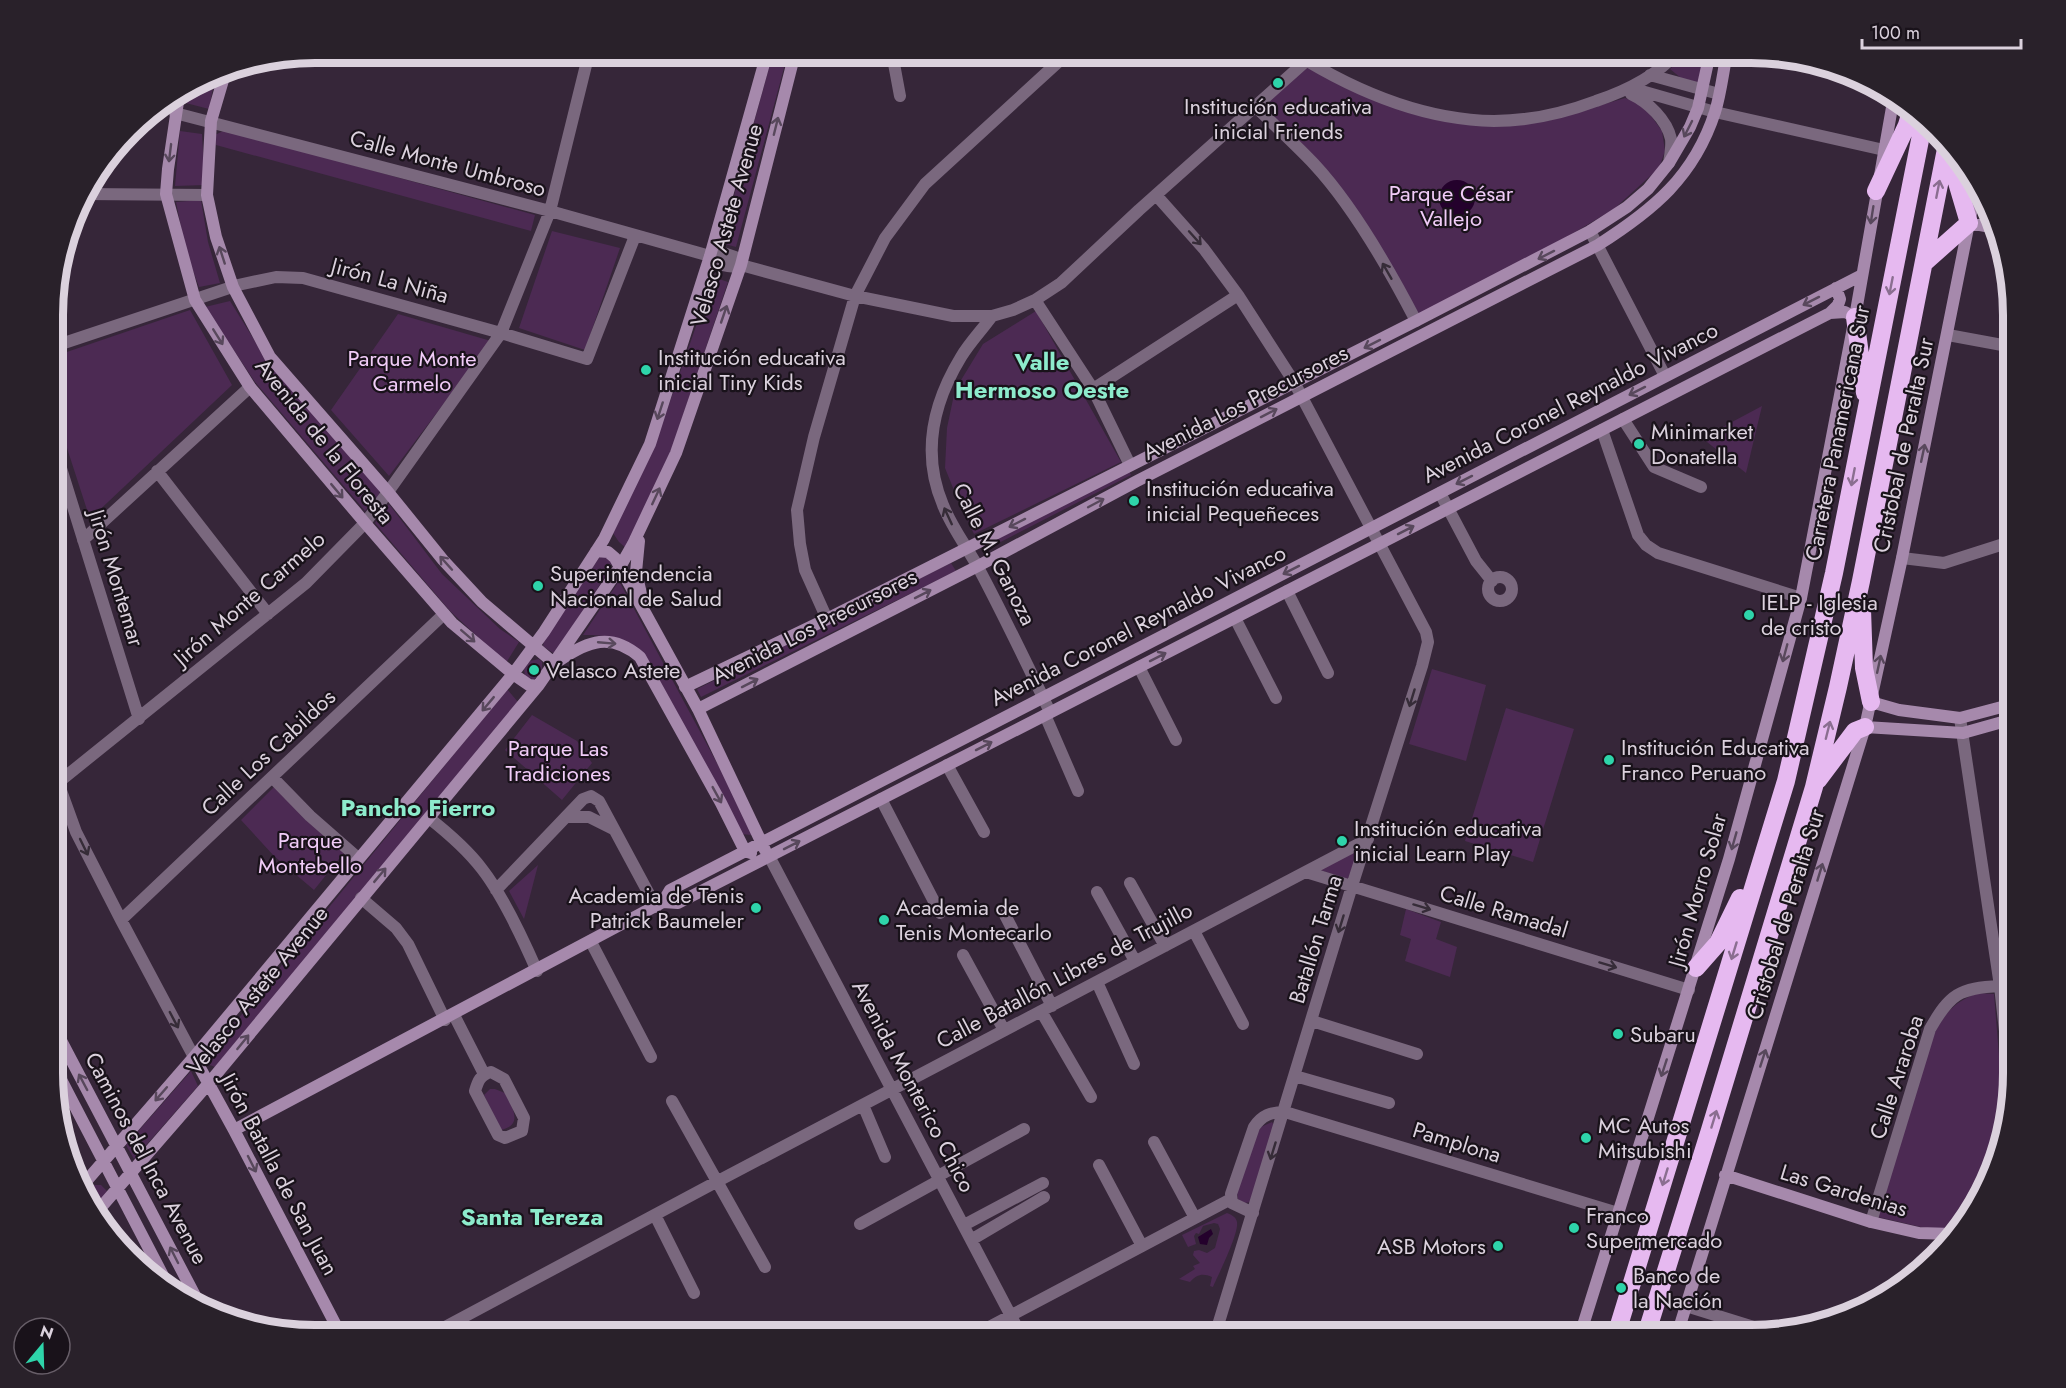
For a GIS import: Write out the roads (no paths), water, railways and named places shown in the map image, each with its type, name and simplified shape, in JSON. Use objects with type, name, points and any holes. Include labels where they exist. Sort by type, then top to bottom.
[{"type":"highway","points":[[1876,191],[1909,119]]},
{"type":"highway","name":"Carretera Panamericana Sur","points":[[1619,1325],[1776,817],[1810,682],[1922,130]]},
{"type":"highway","points":[[1649,1325],[1814,787],[1861,581],[1946,156]]},
{"type":"highway","points":[[1924,263],[1969,223],[1950,161]]},
{"type":"highway","points":[[1855,317],[1867,406]]},
{"type":"highway","points":[[1861,581],[1864,668],[1871,702]]},
{"type":"highway","points":[[1814,787],[1855,731],[1865,727]]},
{"type":"highway","points":[[1696,968],[1724,934],[1776,817]]},
{"type":"street","name":"Jirón Monte Carmelo","points":[[63,776],[139,718],[306,583],[364,524],[388,492],[501,333],[550,211],[586,63]]},
{"type":"street","name":"Velasco Astete Avenue","points":[[87,1180],[194,1057],[513,674],[596,551],[650,444],[710,256],[763,63]]},
{"type":"street","name":"Velasco Astete Avenue","points":[[102,1206],[209,1083],[538,686],[620,567],[676,453],[741,265],[792,63]]},
{"type":"street","points":[[894,63],[900,96]]},
{"type":"street","points":[[827,619],[805,570],[797,510],[814,437],[855,296],[885,238],[925,184],[1056,63]]},
{"type":"street","name":"Calle Monte Umbroso","points":[[175,113],[550,211],[710,256],[716,263],[733,268],[741,265],[855,296],[953,316],[992,316],[1035,300],[1060,283],[1303,63]]},
{"type":"street","points":[[1323,63],[1374,94],[1415,108],[1453,117],[1483,120],[1548,116],[1583,106],[1627,90],[1667,63]]},
{"type":"street","name":"Avenida Los Precursores","points":[[686,687],[827,619],[1590,231],[1627,207],[1648,189],[1669,164],[1698,108],[1708,63]]},
{"type":"street","name":"Avenida Los Precursores","points":[[698,709],[1598,245],[1634,222],[1667,194],[1683,174],[1715,112],[1725,63]]},
{"type":"street","points":[[1650,75],[1719,94]]},
{"type":"street","name":"Avenida de la Floresta","points":[[222,81],[212,121],[207,195],[216,237],[233,287],[270,357],[388,492],[443,560],[482,602],[555,664]]},
{"type":"street","points":[[1627,90],[1884,150]]},
{"type":"street","points":[[1627,90],[1651,107],[1666,129],[1671,138],[1669,164]]},
{"type":"street","name":"Avenida de la Floresta","points":[[177,105],[166,194],[195,300],[250,387],[364,524],[452,623],[513,674],[529,685],[538,686]]},
{"type":"street","points":[[1255,106],[1314,165],[1342,199],[1365,233],[1416,321]]},
{"type":"street","name":"Jirón Morro Solar","points":[[1583,1325],[1732,848],[1800,598],[1863,275],[1892,107]]},
{"type":"street","points":[[94,194],[207,195]]},
{"type":"street","points":[[1156,195],[1204,249],[1238,295],[1302,396]]},
{"type":"street","name":"Cristobal de Peralta Sur","points":[[1680,1325],[1865,727],[1948,335],[1974,198]]},
{"type":"street","points":[[1969,223],[1987,226]]},
{"type":"street","points":[[1590,231],[1665,376]]},
{"type":"street","name":"Jirón La Niña","points":[[63,343],[233,287],[276,277],[303,278],[587,359],[635,236]]},
{"type":"street","name":"Avenida Coronel Reynaldo Vivanco","points":[[234,1130],[591,942],[660,904],[670,890],[1863,275]]},
{"type":"street","points":[[1830,313],[1838,305],[1840,299],[1836,288]]},
{"type":"street","points":[[1093,389],[1238,295]]},
{"type":"street","points":[[1035,300],[1093,389],[1130,465]]},
{"type":"street","points":[[1830,313],[1845,312],[1855,317]]},
{"type":"street","name":"Avenida Coronel Reynaldo Vivanco","points":[[660,904],[678,903],[1830,313]]},
{"type":"street","points":[[970,316],[980,332]]},
{"type":"street","name":"Calle M. Ganoza","points":[[992,316],[962,354],[948,380],[933,420],[931,455],[935,482],[953,528],[978,566],[1043,698],[1078,791]]},
{"type":"street","points":[[1948,335],[2003,345]]},
{"type":"street","points":[[83,540],[250,387]]},
{"type":"street","name":"Batallón Tarma","points":[[1218,1325],[1428,642],[1426,632],[1302,396]]},
{"type":"street","points":[[1623,419],[1654,467],[1701,487]]},
{"type":"street","points":[[1602,430],[1638,535],[1646,545],[1658,552],[1800,598]]},
{"type":"street","points":[[158,471],[268,614]]},
{"type":"street","name":"Jirón Montemar","points":[[63,475],[139,718]]},
{"type":"street","points":[[1440,493],[1476,561],[1492,581]]},
{"type":"street","points":[[642,525],[636,553],[636,572],[642,597],[657,635]]},
{"type":"street","points":[[1902,558],[1944,563],[2003,544]]},
{"type":"street","name":"Avenida Monterico Chico","points":[[596,551],[613,555],[698,709],[762,843],[1016,1325]]},
{"type":"street","points":[[1287,591],[1328,673]]},
{"type":"street","name":"Calle Los Cabildos","points":[[120,920],[444,614]]},
{"type":"street","points":[[1205,614],[1212,629]]},
{"type":"street","points":[[1235,618],[1276,698]]},
{"type":"street","points":[[555,664],[587,644],[599,641],[622,645],[640,657],[745,851],[769,856]]},
{"type":"street","points":[[1139,667],[1176,740]]},
{"type":"street","points":[[1871,702],[1899,710],[1960,718],[2003,707]]},
{"type":"street","points":[[1960,718],[2003,1013]]},
{"type":"street","points":[[1865,727],[1963,732],[2003,722]]},
{"type":"street","points":[[947,765],[984,832]]},
{"type":"street","points":[[272,777],[310,816],[358,858]]},
{"type":"street","points":[[496,890],[583,799],[591,796],[599,801],[614,830],[660,904]]},
{"type":"street","name":"Jirón Batalla de San Juan","points":[[63,798],[76,831],[120,920],[209,1083],[336,1325]]},
{"type":"street","points":[[881,799],[940,913]]},
{"type":"street","points":[[566,817],[589,818],[614,830]]},
{"type":"street","points":[[429,818],[468,852],[483,870],[496,890],[537,971]]},
{"type":"street","name":"Calle Batallón Libres de Trujillo","points":[[449,1325],[1368,839]]},
{"type":"street","name":"Calle Ramadal","points":[[1306,872],[1689,990]]},
{"type":"street","points":[[1130,883],[1165,946]]},
{"type":"street","points":[[1097,892],[1136,961]]},
{"type":"street","points":[[361,898],[396,928],[408,944],[484,1074]]},
{"type":"street","points":[[1005,915],[1091,1097]]},
{"type":"street","points":[[1194,931],[1243,1024]]},
{"type":"street","points":[[591,942],[651,1057]]},
{"type":"street","points":[[963,955],[1005,1030]]},
{"type":"street","points":[[1097,982],[1134,1064]]},
{"type":"street","name":"Calle Araroba","points":[[1871,1222],[1930,1029],[1943,1007],[1959,993],[1974,987],[2000,986]]},
{"type":"street","points":[[1312,1021],[1417,1054]]},
{"type":"street","name":"Caminos del Inca Avenue","points":[[63,1047],[194,1294]]},
{"type":"street","points":[[491,1072],[504,1078],[524,1118],[522,1131],[505,1138],[498,1135],[475,1091],[478,1080],[484,1074],[491,1072]]},
{"type":"street","points":[[1295,1076],[1389,1103]]},
{"type":"street","name":"Caminos del Inca Avenue","points":[[64,1086],[161,1273]]},
{"type":"street","points":[[672,1101],[765,1267]]},
{"type":"street","points":[[863,1105],[885,1157]]},
{"type":"street","points":[[1253,1214],[1232,1203],[1231,1194],[1254,1127],[1259,1119],[1266,1114],[1285,1112]]},
{"type":"street","name":"Pamplona","points":[[1285,1112],[1618,1213]]},
{"type":"street","points":[[860,1224],[1024,1130]]},
{"type":"street","points":[[1154,1142],[1195,1218]]},
{"type":"street","points":[[1099,1165],[1142,1246]]},
{"type":"street","name":"Las Gardenias","points":[[1725,1175],[1871,1222],[1919,1233],[1944,1234]]},
{"type":"street","points":[[964,1225],[1043,1183]]},
{"type":"street","points":[[971,1240],[1044,1197]]},
{"type":"street","points":[[993,1325],[1231,1199]]},
{"type":"street","points":[[654,1215],[694,1293]]},
{"type":"street","points":[[1686,1306],[1747,1325]]},
{"type":"place","name":"Institución educativa inicial Friends","points":[[1278,83]]},
{"type":"place","name":"Institución educativa inicial Tiny Kids","points":[[646,370]]},
{"type":"place","name":"Minimarket Donatella","points":[[1639,444]]},
{"type":"place","name":"Institución educativa inicial Pequeñeces","points":[[1134,501]]},
{"type":"place","name":"Superintendencia Nacional de Salud","points":[[538,586]]},
{"type":"place","name":"IELP - Iglesia de cristo","points":[[1749,615]]},
{"type":"place","name":"Velasco Astete","points":[[534,670]]},
{"type":"place","name":"Institución Educativa Franco Peruano","points":[[1609,760]]},
{"type":"place","name":"Institución educativa inicial Learn Play","points":[[1342,841]]},
{"type":"place","name":"Academia de Tenis Patrick Baumeler","points":[[756,908]]},
{"type":"place","name":"Academia de Tenis Montecarlo","points":[[884,920]]},
{"type":"place","name":"Subaru","points":[[1618,1034]]},
{"type":"place","name":"MC Autos Mitsubishi","points":[[1586,1138]]},
{"type":"place","name":"Franco Supermercado","points":[[1574,1228]]},
{"type":"place","name":"ASB Motors","points":[[1498,1246]]},
{"type":"place","name":"Banco de la Nación","points":[[1621,1288]]},
{"type":"district","name":"Valle Hermoso Oeste","points":[[1042,376]]},
{"type":"district","name":"Pancho Fierro","points":[[418,808]]},
{"type":"district","name":"Santa Tereza","points":[[532,1217]]},
{"type":"park label","name":"Parque César Vallejo","points":[[1451,206]]},
{"type":"park label","name":"Parque Monte Carmelo","points":[[412,370]]},
{"type":"park label","name":"Parque Las Tradiciones","points":[[558,760]]},
{"type":"park label","name":"Parque Montebello","points":[[310,852]]}]
